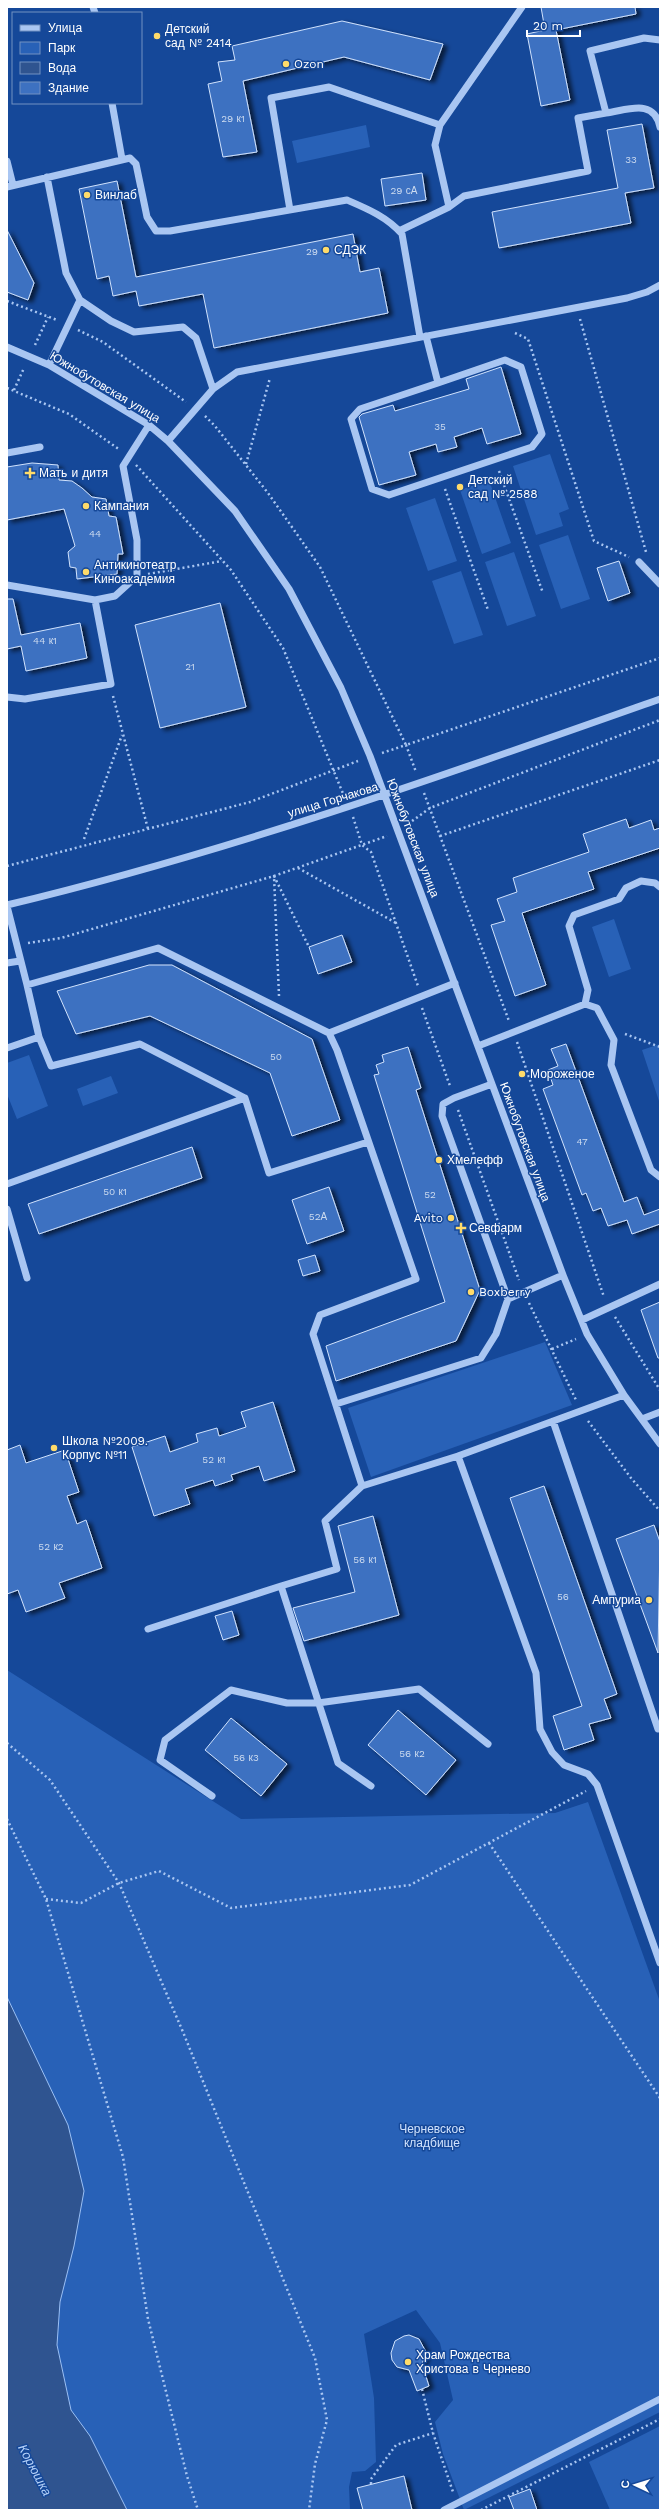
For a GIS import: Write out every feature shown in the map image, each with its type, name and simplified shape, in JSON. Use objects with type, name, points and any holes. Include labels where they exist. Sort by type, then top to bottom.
[{"type":"street","points":[[449,207],[434,145],[440,125],[522,7]]},
{"type":"street","points":[[606,113],[590,51],[644,38],[660,40]]},
{"type":"street","points":[[290,210],[271,98],[329,87],[440,125]]},
{"type":"street","points":[[112,104],[122,159]]},
{"type":"street","points":[[399,231],[449,207],[464,196],[588,171],[578,118],[645,108],[653,112],[660,127]]},
{"type":"street","points":[[7,161],[10,186],[130,158],[136,164],[147,217],[156,231],[170,231],[347,200],[371,210],[392,223],[402,234],[423,337],[438,383]]},
{"type":"street","points":[[47,177],[66,274],[80,300],[111,321],[134,332],[183,327],[196,338],[213,389]]},
{"type":"street","points":[[168,441],[213,389],[237,372],[627,298],[647,292],[660,285]]},
{"type":"street","points":[[49,365],[80,300]]},
{"type":"street","name":"Южнобутовская улица","points":[[7,347],[49,365],[149,425],[168,441],[235,511],[289,589],[341,688],[385,796],[563,1275],[587,1334],[624,1395],[660,1444]]},
{"type":"street","points":[[504,360],[521,367],[542,434],[532,447],[494,460],[389,495],[372,489],[351,419],[360,409],[504,360]]},
{"type":"street","points":[[7,585],[95,600],[115,596],[137,576],[137,540],[124,466],[149,425]]},
{"type":"street","points":[[7,453],[40,447]]},
{"type":"street","points":[[639,562],[660,584]]},
{"type":"street","points":[[7,697],[25,699],[111,684],[95,600]]},
{"type":"street","name":"улица Горчакова","points":[[7,906],[82,887],[385,796],[660,699]]},
{"type":"street","points":[[585,1004],[588,990],[569,926],[574,916],[619,899],[626,888],[641,881],[655,883],[660,887]]},
{"type":"street","points":[[7,906],[39,1038],[51,1066],[140,1044],[245,1098],[269,1173],[368,1142]]},
{"type":"street","points":[[27,985],[158,948],[329,1033],[337,1050],[416,1279],[320,1315],[313,1334],[362,1486]]},
{"type":"street","points":[[7,963],[20,961]]},
{"type":"street","points":[[329,1033],[455,983]]},
{"type":"street","points":[[478,1046],[585,1004],[597,1008],[610,1028],[614,1040],[611,1065],[651,1170],[660,1177]]},
{"type":"street","points":[[7,1048],[39,1038]]},
{"type":"street","points":[[336,1404],[480,1358],[496,1334],[508,1299],[442,1116],[443,1104],[454,1098],[492,1084]]},
{"type":"street","points":[[7,1184],[245,1098]]},
{"type":"street","points":[[7,1209],[27,1278]]},
{"type":"street","points":[[508,1299],[563,1275]]},
{"type":"street","points":[[582,1320],[660,1284]]},
{"type":"street","points":[[148,1630],[337,1569],[325,1521],[362,1486],[458,1456],[624,1395]]},
{"type":"street","points":[[642,1419],[660,1412]]},
{"type":"street","points":[[553,1421],[658,1729],[660,1728]]},
{"type":"street","points":[[458,1456],[536,1673],[540,1728],[552,1752],[564,1765],[588,1774],[597,1785],[660,1963]]},
{"type":"street","points":[[281,1586],[338,1763],[371,1786]]},
{"type":"street","points":[[212,1796],[160,1760],[165,1740],[230,1690],[287,1703],[318,1703],[419,1689],[488,1744]]},
{"type":"street","points":[[444,2510],[660,2399]]},
{"type":"path","points":[[7,301],[69,325],[103,342],[176,397],[196,408],[216,426],[246,464],[320,566],[406,745],[514,1032],[608,1308],[660,1390]]},
{"type":"path","points":[[515,333],[528,339],[594,541],[639,562],[647,555],[580,319]]},
{"type":"path","points":[[246,464],[270,378]]},
{"type":"path","points":[[7,388],[70,414],[130,456],[145,477],[184,516],[222,561],[283,648],[332,770],[349,806],[362,845],[371,852],[418,982],[418,998],[523,1292],[581,1411],[630,1478],[660,1511]]},
{"type":"path","points":[[494,460],[543,592]]},
{"type":"path","points":[[440,478],[488,610]]},
{"type":"path","points":[[137,576],[222,561]]},
{"type":"path","points":[[406,745],[660,658]]},
{"type":"path","points":[[111,684],[122,735],[148,829]]},
{"type":"path","points":[[16,945],[61,938],[297,868],[399,832],[430,808],[660,720]]},
{"type":"path","points":[[84,839],[122,735]]},
{"type":"path","points":[[440,836],[660,760]]},
{"type":"path","points":[[7,866],[250,802],[332,770]]},
{"type":"path","points":[[297,868],[397,924]]},
{"type":"path","points":[[274,876],[309,947]]},
{"type":"path","points":[[274,876],[280,1008]]},
{"type":"path","points":[[610,1028],[660,1046]]},
{"type":"path","points":[[7,1743],[50,1780],[119,1883],[183,2032],[315,2358],[327,2420],[315,2464],[309,2510]]},
{"type":"path","points":[[46,1899],[81,1903],[119,1883],[159,1871],[231,1908],[410,1885],[597,1785]]},
{"type":"path","points":[[7,1819],[46,1899],[123,2157],[148,2319],[187,2476],[198,2510]]},
{"type":"path","points":[[489,1843],[660,2098]]},
{"type":"path","points":[[422,2389],[433,2433],[457,2504]]},
{"type":"path","points":[[481,2510],[660,2419]]},
{"type":"path","points":[[371,2484],[371,2479],[396,2445],[433,2433]]},
{"type":"green space","points":[[366,125],[370,147],[297,163],[292,141]]},
{"type":"green space","points":[[550,454],[569,509],[559,513],[563,526],[536,535],[513,466]]},
{"type":"green space","points":[[489,480],[511,543],[482,554],[460,490]]},
{"type":"green space","points":[[435,498],[457,561],[428,571],[406,508]]},
{"type":"green space","points":[[568,535],[590,599],[561,609],[539,545]]},
{"type":"green space","points":[[514,552],[536,616],[507,626],[485,562]]},
{"type":"green space","points":[[461,571],[483,635],[454,644],[432,581]]},
{"type":"green space","points":[[614,919],[631,969],[609,977],[592,927]]},
{"type":"green space","points":[[660,1044],[660,1104],[642,1050]]},
{"type":"green space","points":[[29,1055],[48,1106],[17,1119],[7,1094],[7,1063]]},
{"type":"green space","points":[[111,1076],[118,1093],[83,1106],[77,1089]]},
{"type":"green space","points":[[545,1342],[572,1405],[371,1477],[348,1408]]},
{"type":"green space","name":"Черневское кладбище","points":[[7,1670],[241,1819],[555,1813],[588,1802],[660,2002],[660,2412],[464,2510],[443,2454],[435,2422],[453,2400],[440,2343],[416,2310],[364,2334],[374,2398],[376,2462],[365,2471],[352,2472],[349,2487],[350,2510],[7,2510]]},
{"type":"green space","points":[[660,2426],[660,2510],[610,2510],[589,2462]]},
{"type":"water","name":"Корюшка","points":[[7,1997],[68,2125],[84,2191],[74,2246],[60,2302],[57,2345],[71,2410],[90,2436],[127,2510],[7,2510]]},
{"type":"building","points":[[541,7],[635,7],[636,14],[556,30],[570,100],[541,106],[527,34],[545,30]]},
{"type":"building","points":[[342,21],[443,44],[430,80],[344,57],[243,81],[257,152],[223,157],[208,84],[222,81],[218,62],[235,60],[232,46]]},
{"type":"building","points":[[642,124],[654,188],[625,193],[631,223],[499,248],[492,212],[618,188],[607,130]]},
{"type":"building","points":[[422,173],[426,200],[385,206],[381,179]]},
{"type":"building","points":[[117,181],[136,277],[353,234],[360,272],[379,268],[388,313],[214,348],[203,294],[139,306],[136,291],[113,296],[109,276],[97,279],[79,189]]},
{"type":"building","points":[[7,230],[34,283],[28,300],[7,292]]},
{"type":"building","points":[[501,367],[521,434],[487,444],[482,428],[454,437],[457,447],[438,452],[436,444],[409,452],[416,475],[379,485],[359,417],[362,414],[393,405],[395,411],[469,389],[466,379]]},
{"type":"building","points":[[32,463],[58,465],[59,480],[72,481],[92,497],[106,499],[109,516],[116,517],[123,554],[118,554],[117,574],[77,579],[76,568],[70,567],[68,552],[75,546],[64,509],[7,520],[7,467]]},
{"type":"building","points":[[619,561],[630,593],[608,601],[597,568]]},
{"type":"building","points":[[7,599],[13,599],[21,635],[80,623],[87,658],[26,671],[21,646],[7,649]]},
{"type":"building","points":[[220,603],[246,707],[160,728],[135,625]]},
{"type":"building","points":[[626,819],[629,828],[651,820],[654,830],[660,828],[660,848],[588,872],[594,889],[522,913],[546,985],[515,996],[491,925],[505,921],[497,899],[517,892],[513,878],[589,852],[583,834]]},
{"type":"building","points":[[342,935],[352,962],[318,974],[309,947]]},
{"type":"building","points":[[149,965],[172,965],[312,1039],[340,1120],[292,1136],[270,1073],[150,1016],[76,1034],[57,991]]},
{"type":"building","points":[[566,1044],[624,1202],[637,1197],[644,1215],[660,1209],[660,1224],[632,1234],[627,1220],[608,1226],[601,1208],[593,1211],[586,1193],[582,1195],[543,1089],[553,1085],[548,1070],[558,1066],[551,1049]]},
{"type":"building","points":[[408,1047],[421,1088],[416,1090],[480,1290],[456,1341],[336,1381],[326,1346],[445,1302],[374,1075],[379,1074],[376,1065],[384,1062],[382,1055]]},
{"type":"building","points":[[192,1147],[202,1178],[39,1234],[28,1204]]},
{"type":"building","points":[[329,1187],[344,1231],[307,1244],[292,1200]]},
{"type":"building","points":[[315,1255],[320,1271],[303,1276],[298,1260]]},
{"type":"building","points":[[660,1302],[660,1358],[658,1358],[641,1310]]},
{"type":"building","points":[[273,1402],[295,1471],[264,1481],[259,1466],[231,1475],[233,1480],[215,1486],[213,1480],[185,1489],[190,1504],[154,1516],[132,1447],[165,1436],[170,1452],[198,1442],[196,1434],[217,1428],[219,1436],[246,1427],[241,1412]]},
{"type":"building","points":[[20,1445],[26,1463],[65,1450],[79,1492],[67,1496],[77,1524],[86,1520],[102,1568],[59,1583],[65,1598],[26,1612],[18,1590],[7,1594],[7,1450]]},
{"type":"building","points":[[544,1486],[617,1694],[604,1699],[611,1718],[589,1724],[594,1740],[564,1750],[553,1716],[582,1706],[510,1498]]},
{"type":"building","points":[[373,1516],[399,1615],[304,1641],[293,1608],[355,1592],[338,1526]]},
{"type":"building","name":"Ампуриа","points":[[654,1525],[660,1542],[658,1653],[616,1539]]},
{"type":"building","points":[[232,1611],[239,1635],[223,1640],[215,1616]]},
{"type":"building","points":[[398,1710],[456,1760],[426,1795],[368,1745]]},
{"type":"building","points":[[231,1718],[287,1764],[261,1796],[205,1750]]},
{"type":"building","name":"Храм Рождества Христова в Чернево","points":[[409,2335],[419,2339],[426,2352],[422,2364],[429,2386],[417,2391],[409,2370],[397,2367],[392,2360],[391,2353],[395,2341]]},
{"type":"building","points":[[404,2476],[412,2510],[363,2510],[357,2488]]},
{"type":"building","points":[[530,2489],[537,2510],[514,2510],[509,2497]]},
{"type":"place","name":"Детский сад № 2414","points":[[157,36]]},
{"type":"place","name":"Ozon","points":[[286,64]]},
{"type":"place","name":"Винлаб","points":[[87,195]]},
{"type":"place","name":"СДЭК","points":[[326,250]]},
{"type":"place","name":"Мать и дитя","points":[[30,473]]},
{"type":"place","name":"Детский сад № 2588","points":[[460,487]]},
{"type":"place","name":"Кампания","points":[[86,506]]},
{"type":"place","name":"Антикинотеатр Киноакадемия","points":[[86,572]]},
{"type":"place","name":"Мороженое","points":[[522,1074]]},
{"type":"place","name":"Хмелефф","points":[[439,1160]]},
{"type":"place","name":"Avito","points":[[451,1218]]},
{"type":"place","name":"Севфарм","points":[[461,1228]]},
{"type":"place","name":"Boxberry","points":[[471,1292]]},
{"type":"place","name":"Школа №2009. Корпус №11","points":[[54,1448]]},
{"type":"place","name":"Ампуриа","points":[[649,1600]]},
{"type":"place","name":"Храм Рождества Христова в Чернево","points":[[408,2362]]}]
